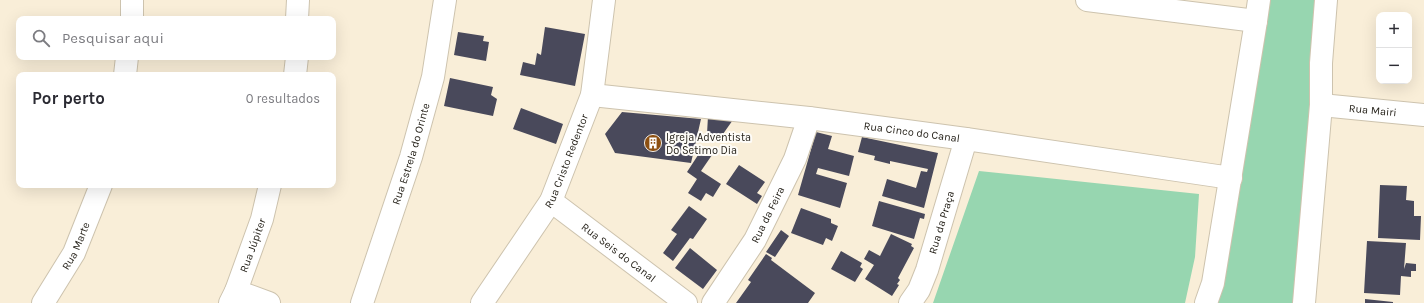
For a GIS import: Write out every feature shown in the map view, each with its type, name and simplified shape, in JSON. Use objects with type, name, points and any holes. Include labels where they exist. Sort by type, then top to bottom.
[{"type":"street","points":[[132,0],[132,16]]},
{"type":"street","points":[[297,16],[298,0]]},
{"type":"street","name":"Rua Estrela do Orinte","points":[[362,303],[413,149],[433,77],[445,0]]},
{"type":"street","name":"Rua Cristo Redentor","points":[[482,303],[551,201],[592,95],[604,0]]},
{"type":"street","points":[[1087,0],[1258,11],[1213,283],[1206,303]]},
{"type":"street","points":[[1304,303],[1321,105],[1321,63],[1326,0]]},
{"type":"street","points":[[125,72],[127,60]]},
{"type":"street","points":[[295,72],[297,60]]},
{"type":"street","name":"Rua Cinco do Canal","points":[[592,95],[809,118],[966,139],[1231,178]]},
{"type":"street","name":"Rua Mairi","points":[[1321,105],[1424,115]]},
{"type":"street","name":"Rua da Feira","points":[[713,303],[755,240],[795,159],[809,118]]},
{"type":"street","name":"Rua da Praça","points":[[910,303],[919,290],[927,270],[966,139]]},
{"type":"street","name":"Rua Marte","points":[[43,303],[74,254],[100,188]]},
{"type":"street","name":"Rua Júpiter","points":[[233,297],[262,219],[269,188]]},
{"type":"street","name":"Rua Seis do Canal","points":[[551,201],[686,303]]},
{"type":"street","points":[[233,297],[269,303]]},
{"type":"green space","points":[[1260,0],[1326,0],[1304,303],[1206,303]]},
{"type":"green space","points":[[979,171],[1199,194],[1195,257],[1185,303],[933,303]]},
{"type":"building","points":[[545,27],[585,34],[575,86],[520,75],[523,62],[535,65],[537,53],[541,55]]},
{"type":"building","points":[[458,32],[484,36],[483,41],[489,42],[486,61],[454,55]]},
{"type":"building","points":[[450,78],[493,87],[491,95],[497,99],[493,116],[444,106]]},
{"type":"building","points":[[521,108],[563,124],[556,144],[513,129]]},
{"type":"building","name":"Igreja Adventista Do Setimo Dia","points":[[622,112],[701,119],[691,163],[615,153],[605,134]]},
{"type":"building","points":[[708,116],[735,117],[723,134],[707,134]]},
{"type":"building","points":[[816,132],[832,136],[828,149],[854,156],[849,176],[818,168],[816,174],[847,183],[840,208],[798,195]]},
{"type":"building","points":[[862,137],[938,153],[924,208],[882,196],[887,179],[916,188],[921,171],[927,172],[928,169],[890,161],[890,164],[874,160],[875,156],[858,152]]},
{"type":"building","points":[[702,149],[712,155],[701,171],[721,184],[713,197],[706,193],[701,201],[688,193],[697,179],[687,172]]},
{"type":"building","points":[[739,165],[765,182],[757,193],[762,196],[757,204],[726,184]]},
{"type":"building","points":[[1380,185],[1407,186],[1406,200],[1414,201],[1414,216],[1421,216],[1420,240],[1378,238]]},
{"type":"building","points":[[879,201],[925,214],[924,219],[920,218],[914,239],[872,226]]},
{"type":"building","points":[[689,206],[707,219],[693,239],[690,238],[673,261],[663,253],[677,234],[671,230]]},
{"type":"building","points":[[801,208],[831,219],[831,223],[838,226],[832,241],[826,238],[823,245],[791,233]]},
{"type":"building","points":[[781,230],[789,236],[775,257],[766,252]]},
{"type":"building","points":[[891,234],[912,244],[911,246],[914,248],[898,278],[900,280],[897,284],[899,285],[892,296],[865,279],[874,265],[864,259],[869,250],[880,256]]},
{"type":"building","points":[[1367,241],[1406,243],[1404,269],[1406,263],[1416,264],[1416,271],[1411,271],[1411,277],[1401,276],[1400,295],[1364,293]]},
{"type":"building","points":[[690,248],[717,270],[703,289],[675,268]]},
{"type":"building","points":[[841,251],[862,263],[860,267],[863,269],[855,282],[831,269]]},
{"type":"building","points":[[766,254],[772,258],[771,260],[815,293],[808,303],[736,303],[751,282],[748,280]]},
{"type":"building","points":[[1365,299],[1393,302],[1393,303],[1365,303]]},
{"type":"place","name":"Igreja Adventista Do Setimo Dia","points":[[653,143]]}]
